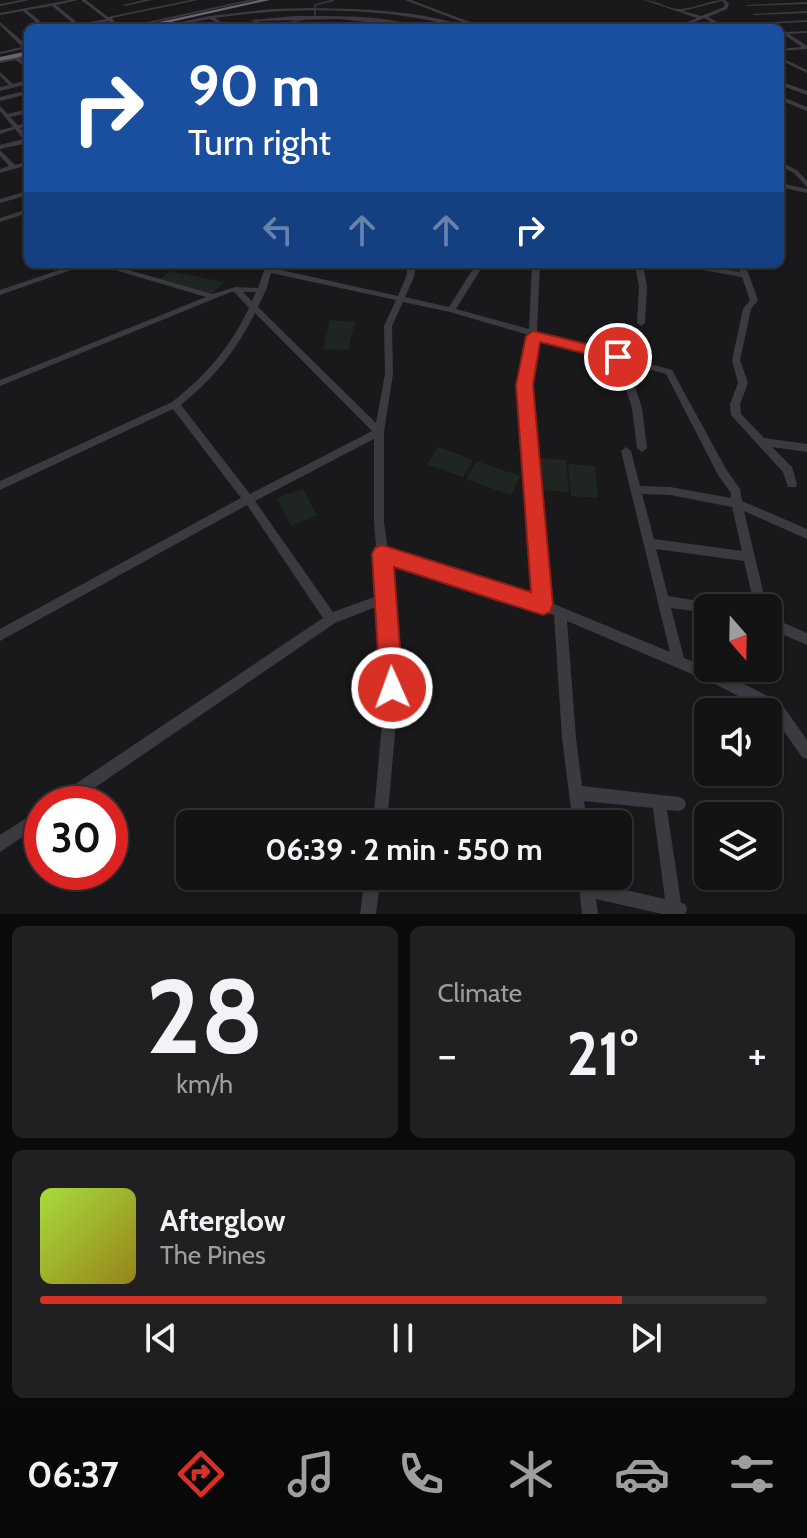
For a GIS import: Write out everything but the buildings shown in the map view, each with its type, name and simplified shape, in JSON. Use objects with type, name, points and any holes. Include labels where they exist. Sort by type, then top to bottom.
[{"type":"highway","points":[[152,24],[267,0]]},
{"type":"highway","points":[[169,24],[238,11],[275,0]]},
{"type":"highway","points":[[0,58],[24,52]]},
{"type":"street","points":[[0,5],[28,0]]},
{"type":"street","points":[[0,14],[76,0]]},
{"type":"street","points":[[83,0],[116,24]]},
{"type":"street","points":[[125,5],[150,0]]},
{"type":"street","points":[[169,0],[194,14]]},
{"type":"street","points":[[88,24],[196,0]]},
{"type":"street","points":[[143,24],[254,0]]},
{"type":"street","points":[[646,0],[717,24]]},
{"type":"street","points":[[657,4],[672,0]]},
{"type":"street","points":[[679,11],[722,0],[727,4],[726,8],[687,24]]},
{"type":"street","points":[[777,0],[807,20]]},
{"type":"street","points":[[118,1],[135,12]]},
{"type":"street","points":[[748,5],[807,3]]},
{"type":"street","points":[[52,4],[77,24]]},
{"type":"street","points":[[312,4],[312,24]]},
{"type":"street","points":[[238,11],[312,4],[400,5],[469,24]]},
{"type":"street","points":[[377,24],[400,5]]},
{"type":"street","points":[[400,5],[455,24]]},
{"type":"street","points":[[24,10],[41,24]]},
{"type":"street","points":[[238,11],[260,24]]},
{"type":"street","points":[[756,16],[754,14],[807,12]]},
{"type":"street","points":[[209,16],[222,24]]},
{"type":"street","points":[[253,20],[314,16],[404,24]]},
{"type":"street","points":[[282,24],[314,16]]},
{"type":"street","points":[[756,16],[768,23],[807,20]]},
{"type":"street","points":[[756,16],[760,24]]},
{"type":"street","points":[[0,23],[24,47]]},
{"type":"street","points":[[172,24],[184,24]]},
{"type":"street","points":[[0,31],[7,30]]},
{"type":"street","points":[[784,30],[806,32]]},
{"type":"street","points":[[784,33],[807,48]]},
{"type":"street","points":[[16,38],[24,37]]},
{"type":"street","points":[[784,40],[794,39]]},
{"type":"street","points":[[784,50],[807,48]]},
{"type":"street","points":[[0,58],[24,52]]},
{"type":"street","points":[[14,56],[24,64]]},
{"type":"street","points":[[784,60],[806,69]]},
{"type":"street","points":[[784,80],[806,69]]},
{"type":"street","points":[[0,73],[12,86]]},
{"type":"street","points":[[0,89],[24,83]]},
{"type":"street","points":[[784,84],[807,93]]},
{"type":"street","points":[[0,99],[24,93]]},
{"type":"street","points":[[20,94],[24,98]]},
{"type":"street","points":[[784,102],[807,109]]},
{"type":"street","points":[[0,108],[24,137]]},
{"type":"street","points":[[7,116],[24,112]]},
{"type":"street","points":[[0,132],[24,125]]},
{"type":"street","points":[[13,167],[0,149],[24,142]]},
{"type":"street","points":[[0,171],[24,164]]},
{"type":"street","points":[[784,165],[796,172],[807,185]]},
{"type":"street","points":[[784,186],[807,191]]},
{"type":"street","points":[[0,201],[24,194]]},
{"type":"street","points":[[0,220],[24,212]]},
{"type":"street","points":[[0,293],[72,268]]},
{"type":"street","points":[[113,268],[214,297]]},
{"type":"street","points":[[0,486],[175,404],[217,370],[255,308],[270,268]]},
{"type":"street","points":[[274,268],[451,310],[533,336],[669,372],[722,472],[736,492],[758,594]]},
{"type":"street","points":[[381,810],[392,688],[379,522],[379,432],[389,374],[388,326],[411,268]]},
{"type":"street","points":[[451,310],[477,268]]},
{"type":"street","points":[[536,268],[533,336],[524,385],[543,605]]},
{"type":"street","points":[[640,268],[643,287],[641,323]]},
{"type":"street","points":[[703,268],[744,275]]},
{"type":"street","points":[[742,268],[754,300],[747,309],[736,360],[743,383],[735,404],[736,415],[788,470],[792,484]]},
{"type":"street","points":[[235,289],[379,432]]},
{"type":"street","points":[[0,383],[235,289],[262,290]]},
{"type":"street","points":[[621,358],[637,408],[642,448]]},
{"type":"street","points":[[175,404],[249,500],[331,619]]},
{"type":"street","points":[[0,635],[379,432]]},
{"type":"street","points":[[763,442],[807,448]]},
{"type":"street","points":[[626,451],[679,662]]},
{"type":"street","points":[[635,490],[670,491],[739,504],[807,534]]},
{"type":"street","points":[[649,543],[749,557]]},
{"type":"street","points":[[382,554],[543,605],[769,702],[786,719],[807,752]]},
{"type":"street","points":[[85,786],[331,619],[387,598]]},
{"type":"street","points":[[664,601],[694,605]]},
{"type":"street","points":[[560,612],[578,810]]},
{"type":"street","points":[[782,628],[807,639]]},
{"type":"street","points":[[576,793],[679,804]]},
{"type":"street","points":[[613,890],[677,909],[659,802]]},
{"type":"street","points":[[0,844],[24,827]]},
{"type":"street","points":[[368,914],[371,890]]},
{"type":"street","points":[[587,890],[590,914]]},
{"type":"shaded area","points":[[170,271],[224,282],[213,293],[159,280]]},
{"type":"shaded area","points":[[330,320],[355,322],[348,350],[323,349]]},
{"type":"shaded area","points":[[438,447],[473,460],[463,477],[427,464]]},
{"type":"shaded area","points":[[540,458],[566,460],[569,492],[542,490]]},
{"type":"shaded area","points":[[476,461],[520,476],[511,495],[466,479]]},
{"type":"shaded area","points":[[568,464],[595,466],[598,498],[571,496]]},
{"type":"shaded area","points":[[303,489],[317,515],[291,526],[277,498]]},
{"type":"waterway","points":[[315,17],[315,5],[334,0]]},
{"type":"waterway","points":[[285,24],[304,19]]},
{"type":"route","points":[[392,688],[382,554],[543,605],[524,385],[533,336],[618,357]]}]
